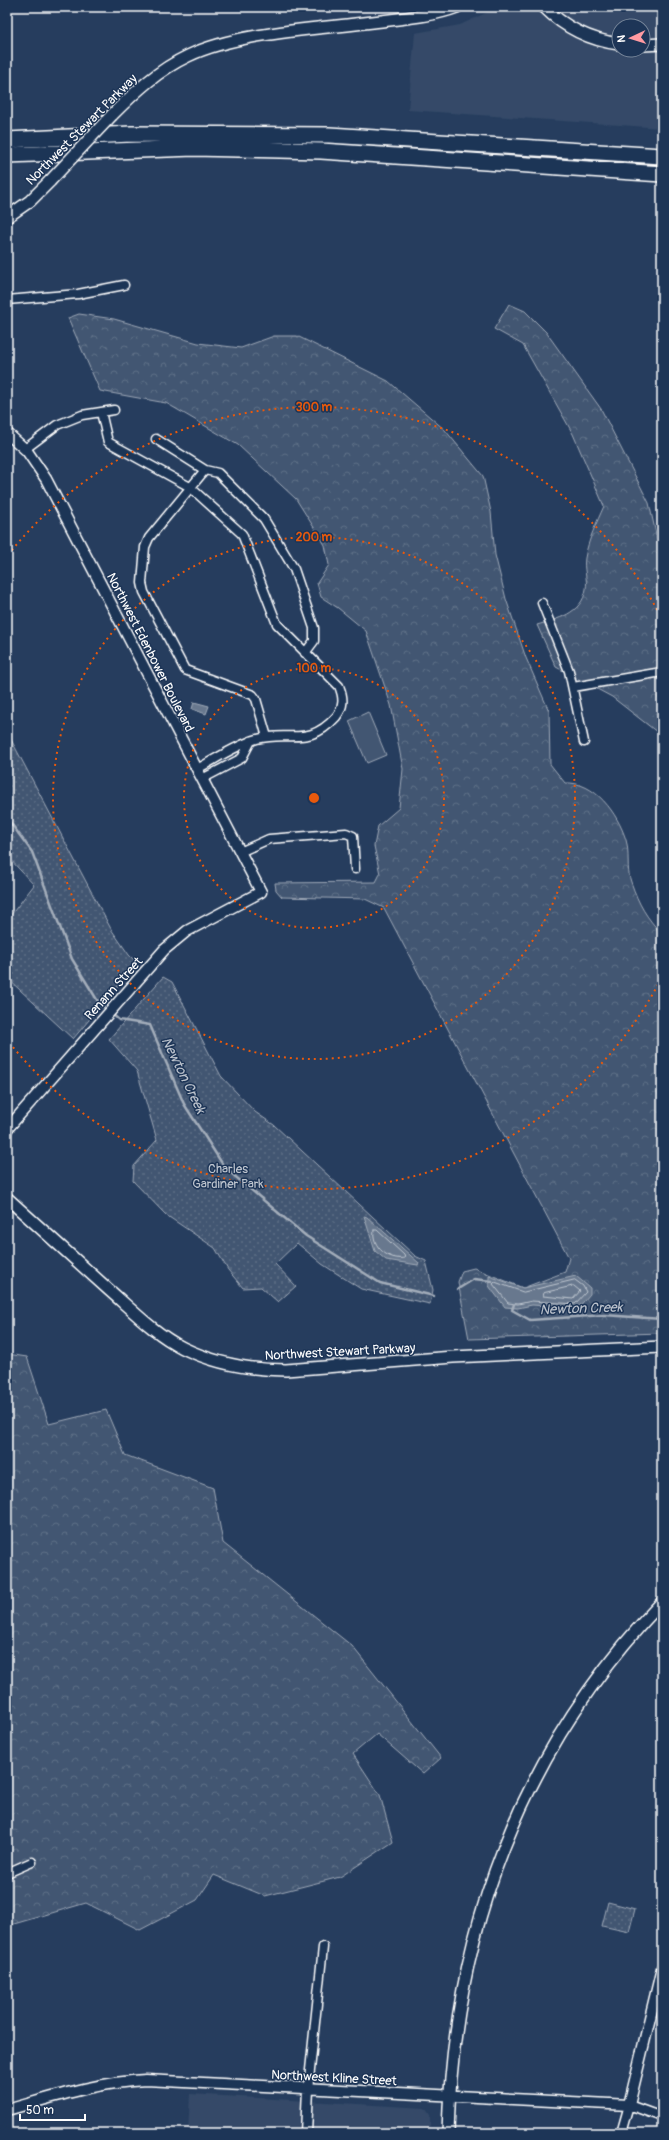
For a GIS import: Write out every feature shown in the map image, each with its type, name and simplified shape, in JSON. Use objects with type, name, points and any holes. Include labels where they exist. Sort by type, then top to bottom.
[{"type":"highway","points":[[7,140],[131,134],[329,135],[662,156]]},
{"type":"highway","points":[[7,155],[194,148],[321,151],[662,174]]},
{"type":"main road","name":"Northwest Stewart Parkway","points":[[7,217],[30,201],[112,115],[155,76],[188,56],[209,48],[241,39],[422,16],[457,7]]},
{"type":"main road","points":[[544,7],[568,27],[592,38],[611,42]]},
{"type":"main road","points":[[651,45],[662,44]]},
{"type":"main road","name":"Northwest Stewart Parkway","points":[[7,1198],[135,1313],[162,1335],[182,1348],[226,1364],[264,1370],[286,1370],[453,1357],[662,1347]]},
{"type":"main road","points":[[448,2133],[449,2095],[455,2032],[467,1966],[480,1912],[510,1832],[546,1759],[590,1689],[625,1643],[662,1602]]},
{"type":"street","points":[[7,300],[78,294],[124,285]]},
{"type":"street","points":[[25,449],[57,425],[82,415],[114,410]]},
{"type":"street","points":[[101,412],[108,442],[190,487],[242,534],[274,620],[339,686],[344,699],[341,709],[319,732],[312,735],[267,737],[251,742],[197,769]]},
{"type":"street","name":"Northwest Edenbower Boulevard","points":[[7,433],[25,449],[47,481],[261,892]]},
{"type":"street","points":[[156,439],[204,470],[218,473],[264,519],[294,569],[314,628],[314,641],[305,653]]},
{"type":"street","points":[[204,470],[146,542],[142,583],[144,592],[185,670],[253,695],[256,699],[267,737]]},
{"type":"street","points":[[542,603],[569,671],[584,742]]},
{"type":"street","points":[[573,686],[662,672]]},
{"type":"street","points":[[202,779],[242,758],[251,742]]},
{"type":"street","points":[[240,852],[269,839],[346,833],[353,836],[356,869]]},
{"type":"street","name":"Renann Street","points":[[7,1129],[164,950],[187,930],[261,892]]},
{"type":"street","points":[[7,1873],[32,1862]]},
{"type":"street","points":[[306,2133],[308,2089],[323,1947]]},
{"type":"street","points":[[620,2133],[629,2105],[662,1968]]},
{"type":"street","name":"Northwest Kline Street","points":[[7,2110],[95,2086],[146,2080],[629,2105],[662,2117]]},
{"type":"shaded area","points":[[499,7],[662,7],[662,128],[408,110],[415,33],[460,25]]},
{"type":"shaded area","points":[[190,2094],[425,2108],[430,2115],[430,2133],[188,2133]]},
{"type":"green space","points":[[509,304],[525,311],[546,332],[601,409],[649,503],[662,561],[662,736],[612,697],[556,667],[537,625],[568,614],[574,610],[584,597],[586,589],[586,551],[604,506],[573,434],[523,345],[494,329]]},
{"type":"green space","points":[[79,314],[114,319],[198,343],[241,348],[274,336],[297,336],[388,381],[445,430],[483,476],[491,512],[495,555],[506,599],[526,658],[549,711],[550,764],[565,783],[586,787],[604,801],[611,810],[626,840],[629,872],[634,890],[640,904],[662,934],[662,1333],[469,1339],[458,1282],[462,1271],[474,1268],[523,1288],[565,1272],[569,1258],[384,908],[365,899],[282,897],[276,890],[275,883],[376,882],[380,874],[374,846],[378,826],[399,808],[403,769],[391,705],[366,631],[338,608],[321,597],[317,583],[329,565],[325,545],[296,499],[238,445],[166,403],[100,391],[68,318]]},
{"type":"green space","points":[[368,712],[386,755],[367,763],[349,721]]},
{"type":"green space","points":[[7,732],[111,929],[129,955],[137,963],[73,1039],[7,978],[7,920],[34,885],[7,856]]},
{"type":"green space","name":"Charles Gardiner Park","points":[[163,977],[172,982],[221,1076],[255,1112],[274,1125],[415,1256],[426,1261],[433,1290],[430,1304],[361,1289],[322,1264],[297,1243],[275,1264],[296,1286],[278,1302],[261,1287],[243,1288],[228,1270],[215,1248],[166,1215],[133,1181],[134,1166],[157,1140],[137,1071],[109,1039]]},
{"type":"green space","points":[[7,1354],[27,1357],[49,1424],[106,1410],[125,1455],[213,1488],[223,1543],[352,1646],[441,1758],[423,1774],[377,1734],[353,1754],[380,1795],[393,1842],[340,1877],[265,1896],[214,1875],[197,1900],[140,1930],[86,1903],[7,1926]]},
{"type":"green space","points":[[608,1902],[635,1909],[629,1932],[602,1926]]},
{"type":"water","points":[[194,702],[209,706],[206,714],[192,709]]},
{"type":"water","points":[[364,1216],[419,1263],[418,1265],[386,1260],[375,1251]]},
{"type":"water","points":[[489,1276],[523,1288],[576,1276],[590,1288],[590,1294],[578,1308],[532,1305],[518,1308],[505,1307],[489,1286]]},
{"type":"waterway","name":"Newton Creek","points":[[7,815],[10,822],[32,852],[72,959],[99,1003],[108,1011]]},
{"type":"waterway","name":"Newton Creek","points":[[112,1014],[119,1020],[150,1025],[184,1104],[225,1168],[306,1236],[380,1283],[434,1296]]},
{"type":"waterway","name":"Newton Creek","points":[[458,1289],[474,1279],[492,1281]]},
{"type":"waterway","name":"Newton Creek","points":[[514,1304],[512,1310],[530,1320],[604,1315],[662,1319]]}]
